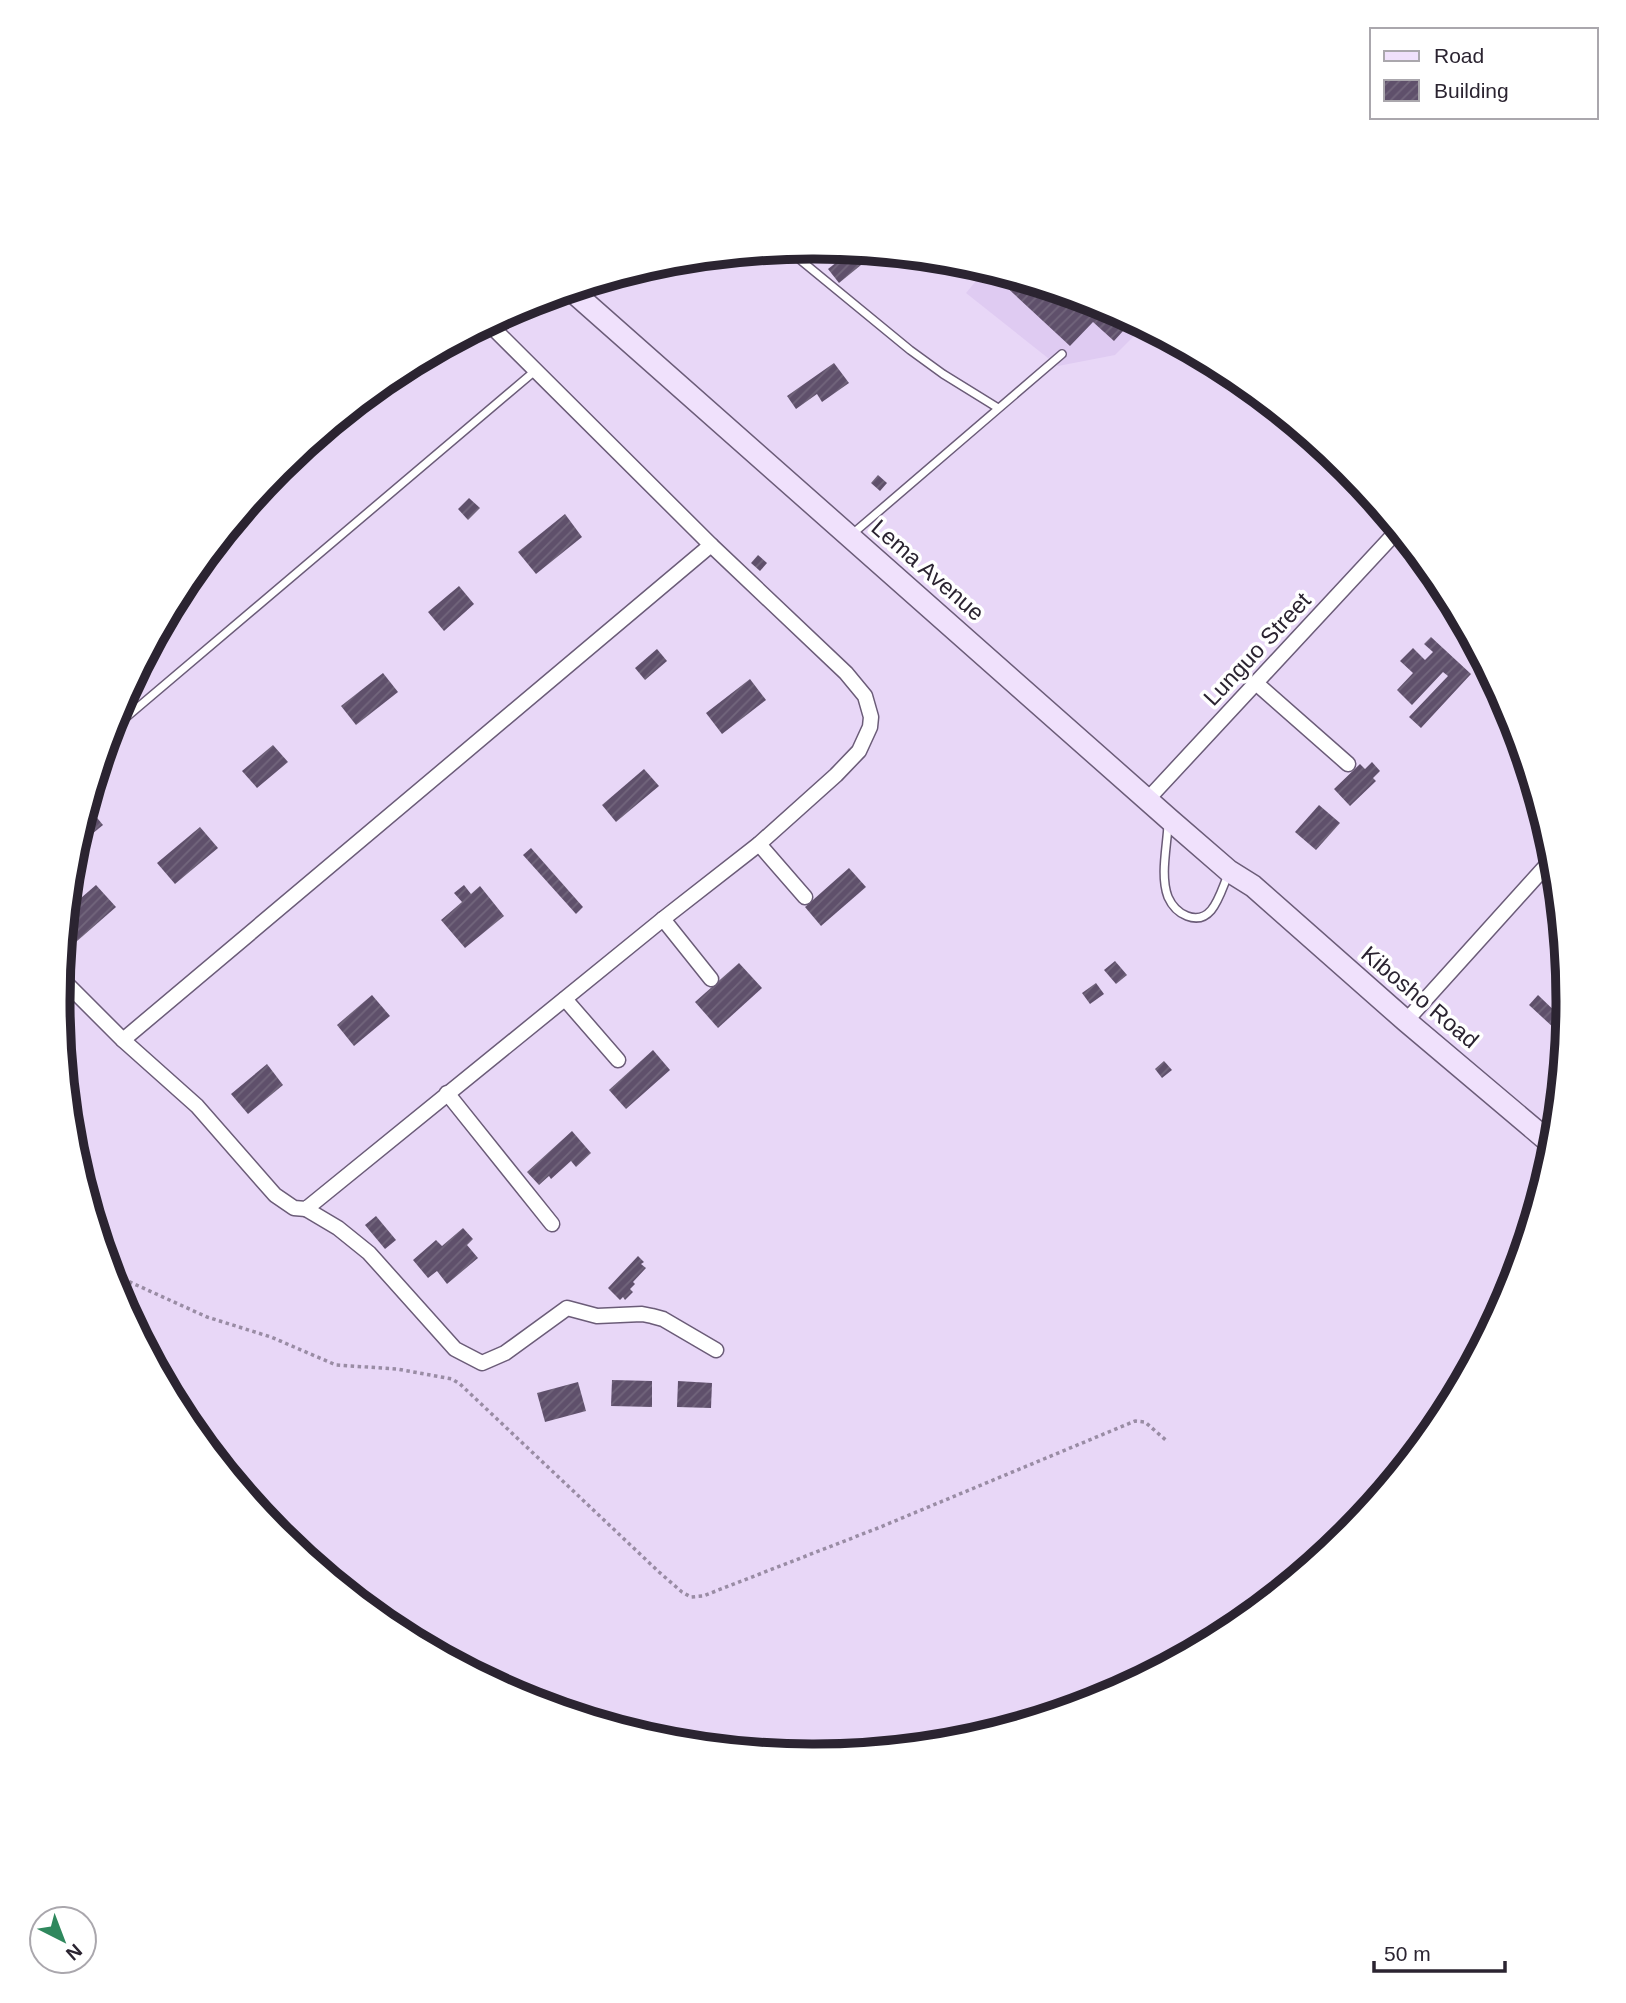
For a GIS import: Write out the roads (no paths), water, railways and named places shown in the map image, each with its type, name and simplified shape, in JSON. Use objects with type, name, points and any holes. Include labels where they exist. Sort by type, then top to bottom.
[{"type":"main road","name":"Lema Avenue","points":[[579,297],[1169,819],[1229,871],[1253,886]]},
{"type":"main road","name":"Kibosho Road","points":[[1253,886],[1543,1137]]},
{"type":"street","points":[[306,1209],[759,844],[836,775],[859,751],[867,737],[871,716],[865,696],[846,673],[711,544],[495,330]]},
{"type":"street","name":"Lunguo Street","points":[[1148,799],[1392,537]]},
{"type":"street","points":[[123,1040],[711,544]]},
{"type":"street","points":[[1256,683],[1348,764]]},
{"type":"street","points":[[759,844],[806,897]]},
{"type":"street","points":[[1406,1021],[1544,869]]},
{"type":"street","points":[[663,919],[711,979]]},
{"type":"street","points":[[71,988],[123,1040],[197,1106],[275,1195],[294,1208],[306,1209],[369,1253],[454,1349],[482,1363],[505,1353],[567,1308],[597,1316],[652,1315],[716,1350]]},
{"type":"street","points":[[565,999],[618,1060]]},
{"type":"street","points":[[447,1093],[551,1224]]},
{"type":"lane","points":[[800,259],[910,350],[998,408]]},
{"type":"lane","points":[[849,536],[1062,354]]},
{"type":"lane","points":[[127,716],[536,370]]},
{"type":"lane","points":[[1169,819],[1164,875],[1168,897],[1180,913],[1195,919],[1203,918],[1211,912],[1229,871]]}]
